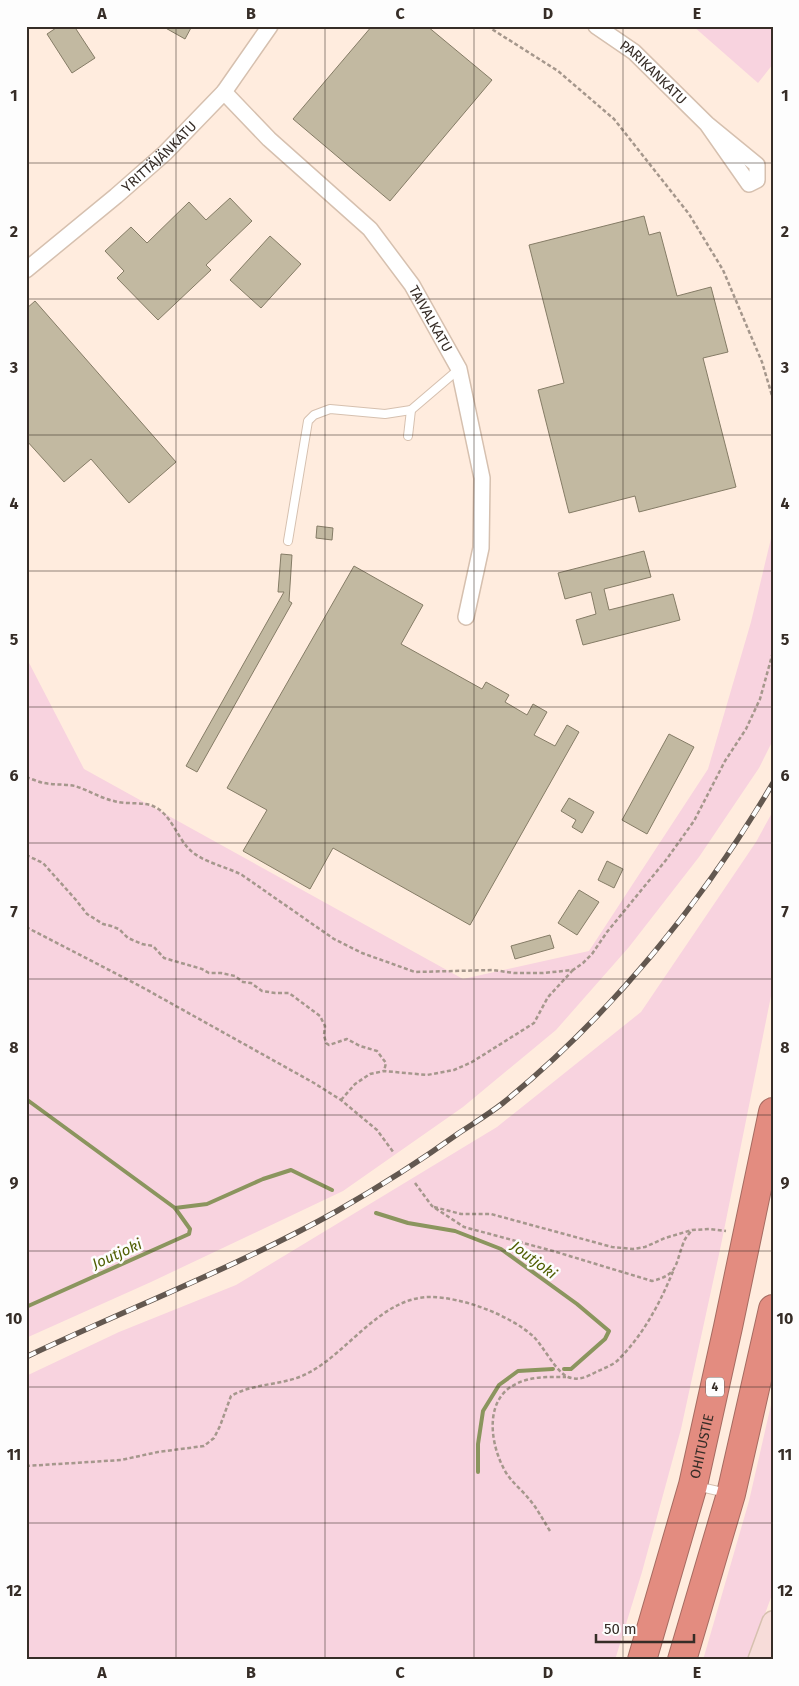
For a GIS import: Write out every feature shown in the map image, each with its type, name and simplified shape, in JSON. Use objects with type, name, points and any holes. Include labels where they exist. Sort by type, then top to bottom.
[{"type":"highway","name":"OHITUSTIE","points":[[642,1660],[693,1485],[773,1112]]},
{"type":"highway","points":[[682,1660],[731,1494],[773,1309]]},
{"type":"street","name":"YRITTÄJÄNKATU","points":[[27,268],[116,196],[165,153],[224,92],[270,26]]},
{"type":"street","name":"PARIKANKATU","points":[[596,26],[634,52],[707,124]]},
{"type":"street","name":"TAIVALKATU","points":[[224,92],[269,139],[370,229],[412,285],[459,369],[482,478],[481,548],[466,617]]},
{"type":"street","points":[[759,1660],[773,1622]]},
{"type":"lane","points":[[288,541],[308,420],[314,415],[330,409],[385,414],[411,410],[459,369]]},
{"type":"lane","points":[[408,436],[411,410]]},
{"type":"lane","points":[[693,1485],[731,1494]]},
{"type":"path","points":[[487,26],[558,71],[614,119],[689,214],[723,270],[762,362],[773,399]]},
{"type":"path","points":[[341,1100],[355,1084],[370,1074],[384,1072],[427,1075],[454,1070],[472,1062],[534,1023],[548,997],[573,970],[592,954],[618,918],[666,860],[694,821],[725,761],[746,730],[760,699],[773,652]]},
{"type":"path","points":[[26,778],[45,783],[74,786],[113,801],[147,804],[157,807],[189,849],[200,857],[228,867],[242,875],[334,939],[362,953],[404,969],[415,972],[493,970],[514,973],[573,970]]},
{"type":"path","points":[[26,855],[42,863],[87,914],[104,924],[124,932],[128,938],[153,946],[164,958],[202,969],[209,973],[235,976],[243,982],[251,983],[262,991],[275,994],[289,993],[304,1006],[311,1008],[320,1016],[325,1026],[326,1043],[329,1045],[347,1040],[377,1051],[386,1064],[384,1072]]},
{"type":"path","points":[[26,927],[140,986],[341,1100],[377,1130],[394,1152]]},
{"type":"path","points":[[415,1183],[432,1206],[464,1227],[553,1251],[652,1281],[664,1278],[674,1269]]},
{"type":"path","points":[[432,1206],[461,1214],[491,1214],[612,1247],[646,1247],[665,1238],[692,1230],[726,1231]]},
{"type":"path","points":[[550,1531],[529,1499],[504,1470],[496,1449],[492,1424],[495,1407],[505,1390],[518,1383],[537,1378],[566,1377],[577,1380],[589,1376],[618,1360],[654,1312],[680,1257],[683,1242],[692,1230]]},
{"type":"path","points":[[26,1466],[121,1460],[158,1452],[204,1446],[214,1438],[231,1396],[241,1390],[309,1373],[390,1310],[417,1298],[432,1297],[458,1301],[486,1310],[513,1322],[534,1338],[566,1377]]},
{"type":"shaded area","points":[[693,26],[773,26],[773,64],[758,83]]},
{"type":"shaded area","points":[[773,530],[773,740],[759,768],[699,857],[629,947],[556,1030],[463,1107],[343,1191],[151,1282],[26,1338],[26,657],[84,769],[463,979],[589,951],[708,769],[751,622]]},
{"type":"shaded area","points":[[773,811],[773,986],[721,1245],[681,1429],[642,1572],[615,1660],[26,1660],[26,1376],[119,1332],[236,1285],[497,1127],[641,1012],[756,842]]},
{"type":"shaded area","points":[[773,1396],[773,1592],[748,1660],[703,1660],[749,1501]]},
{"type":"building","points":[[59,26],[74,26],[95,58],[72,73],[47,34]]},
{"type":"building","points":[[162,26],[192,26],[185,39]]},
{"type":"building","points":[[372,26],[427,26],[492,80],[390,201],[293,119]]},
{"type":"building","points":[[230,198],[252,221],[206,265],[211,270],[158,320],[117,278],[124,271],[105,251],[131,227],[147,243],[189,202],[206,220]]},
{"type":"building","points":[[644,216],[649,235],[660,232],[677,296],[711,287],[728,352],[703,358],[736,487],[639,512],[635,496],[569,513],[538,390],[564,383],[529,245]]},
{"type":"building","points":[[270,236],[301,264],[261,308],[230,280]]},
{"type":"building","points":[[35,301],[176,462],[129,503],[91,459],[64,482],[26,440],[26,309]]},
{"type":"building","points":[[317,526],[333,528],[332,540],[316,538]]},
{"type":"building","points":[[644,551],[651,577],[604,589],[609,610],[673,594],[680,620],[583,645],[576,620],[596,614],[591,592],[565,599],[558,573]]},
{"type":"building","points":[[281,554],[292,555],[289,601],[292,603],[197,772],[186,766],[284,592],[278,592]]},
{"type":"building","points":[[354,566],[423,605],[401,644],[482,689],[486,682],[509,695],[505,702],[527,715],[533,704],[547,712],[534,735],[555,746],[567,725],[579,732],[470,925],[333,848],[310,889],[243,851],[267,810],[227,788]]},
{"type":"building","points":[[669,734],[694,747],[647,834],[622,820]]},
{"type":"building","points":[[569,798],[594,812],[582,833],[572,827],[576,820],[561,811]]},
{"type":"building","points":[[607,861],[623,869],[614,888],[598,880]]},
{"type":"building","points":[[579,890],[599,902],[577,935],[558,923]]},
{"type":"building","points":[[550,935],[554,948],[515,959],[511,946]]},
{"type":"waterway","name":"Joutjoki","points":[[26,1099],[175,1208],[190,1229],[189,1234],[26,1307]]},
{"type":"waterway","name":"Joutjoki","points":[[175,1208],[207,1204],[263,1179],[291,1170],[332,1190]]},
{"type":"waterway","name":"Joutjoki","points":[[376,1213],[408,1223],[455,1231],[501,1249],[577,1304],[609,1331],[605,1339],[571,1369],[564,1369]]},
{"type":"waterway","points":[[478,1472],[478,1444],[483,1411],[499,1385],[518,1371],[553,1369]]},
{"type":"railway","points":[[26,1357],[261,1251],[337,1211],[399,1174],[503,1103],[581,1033],[652,955],[716,871],[773,783]]}]
